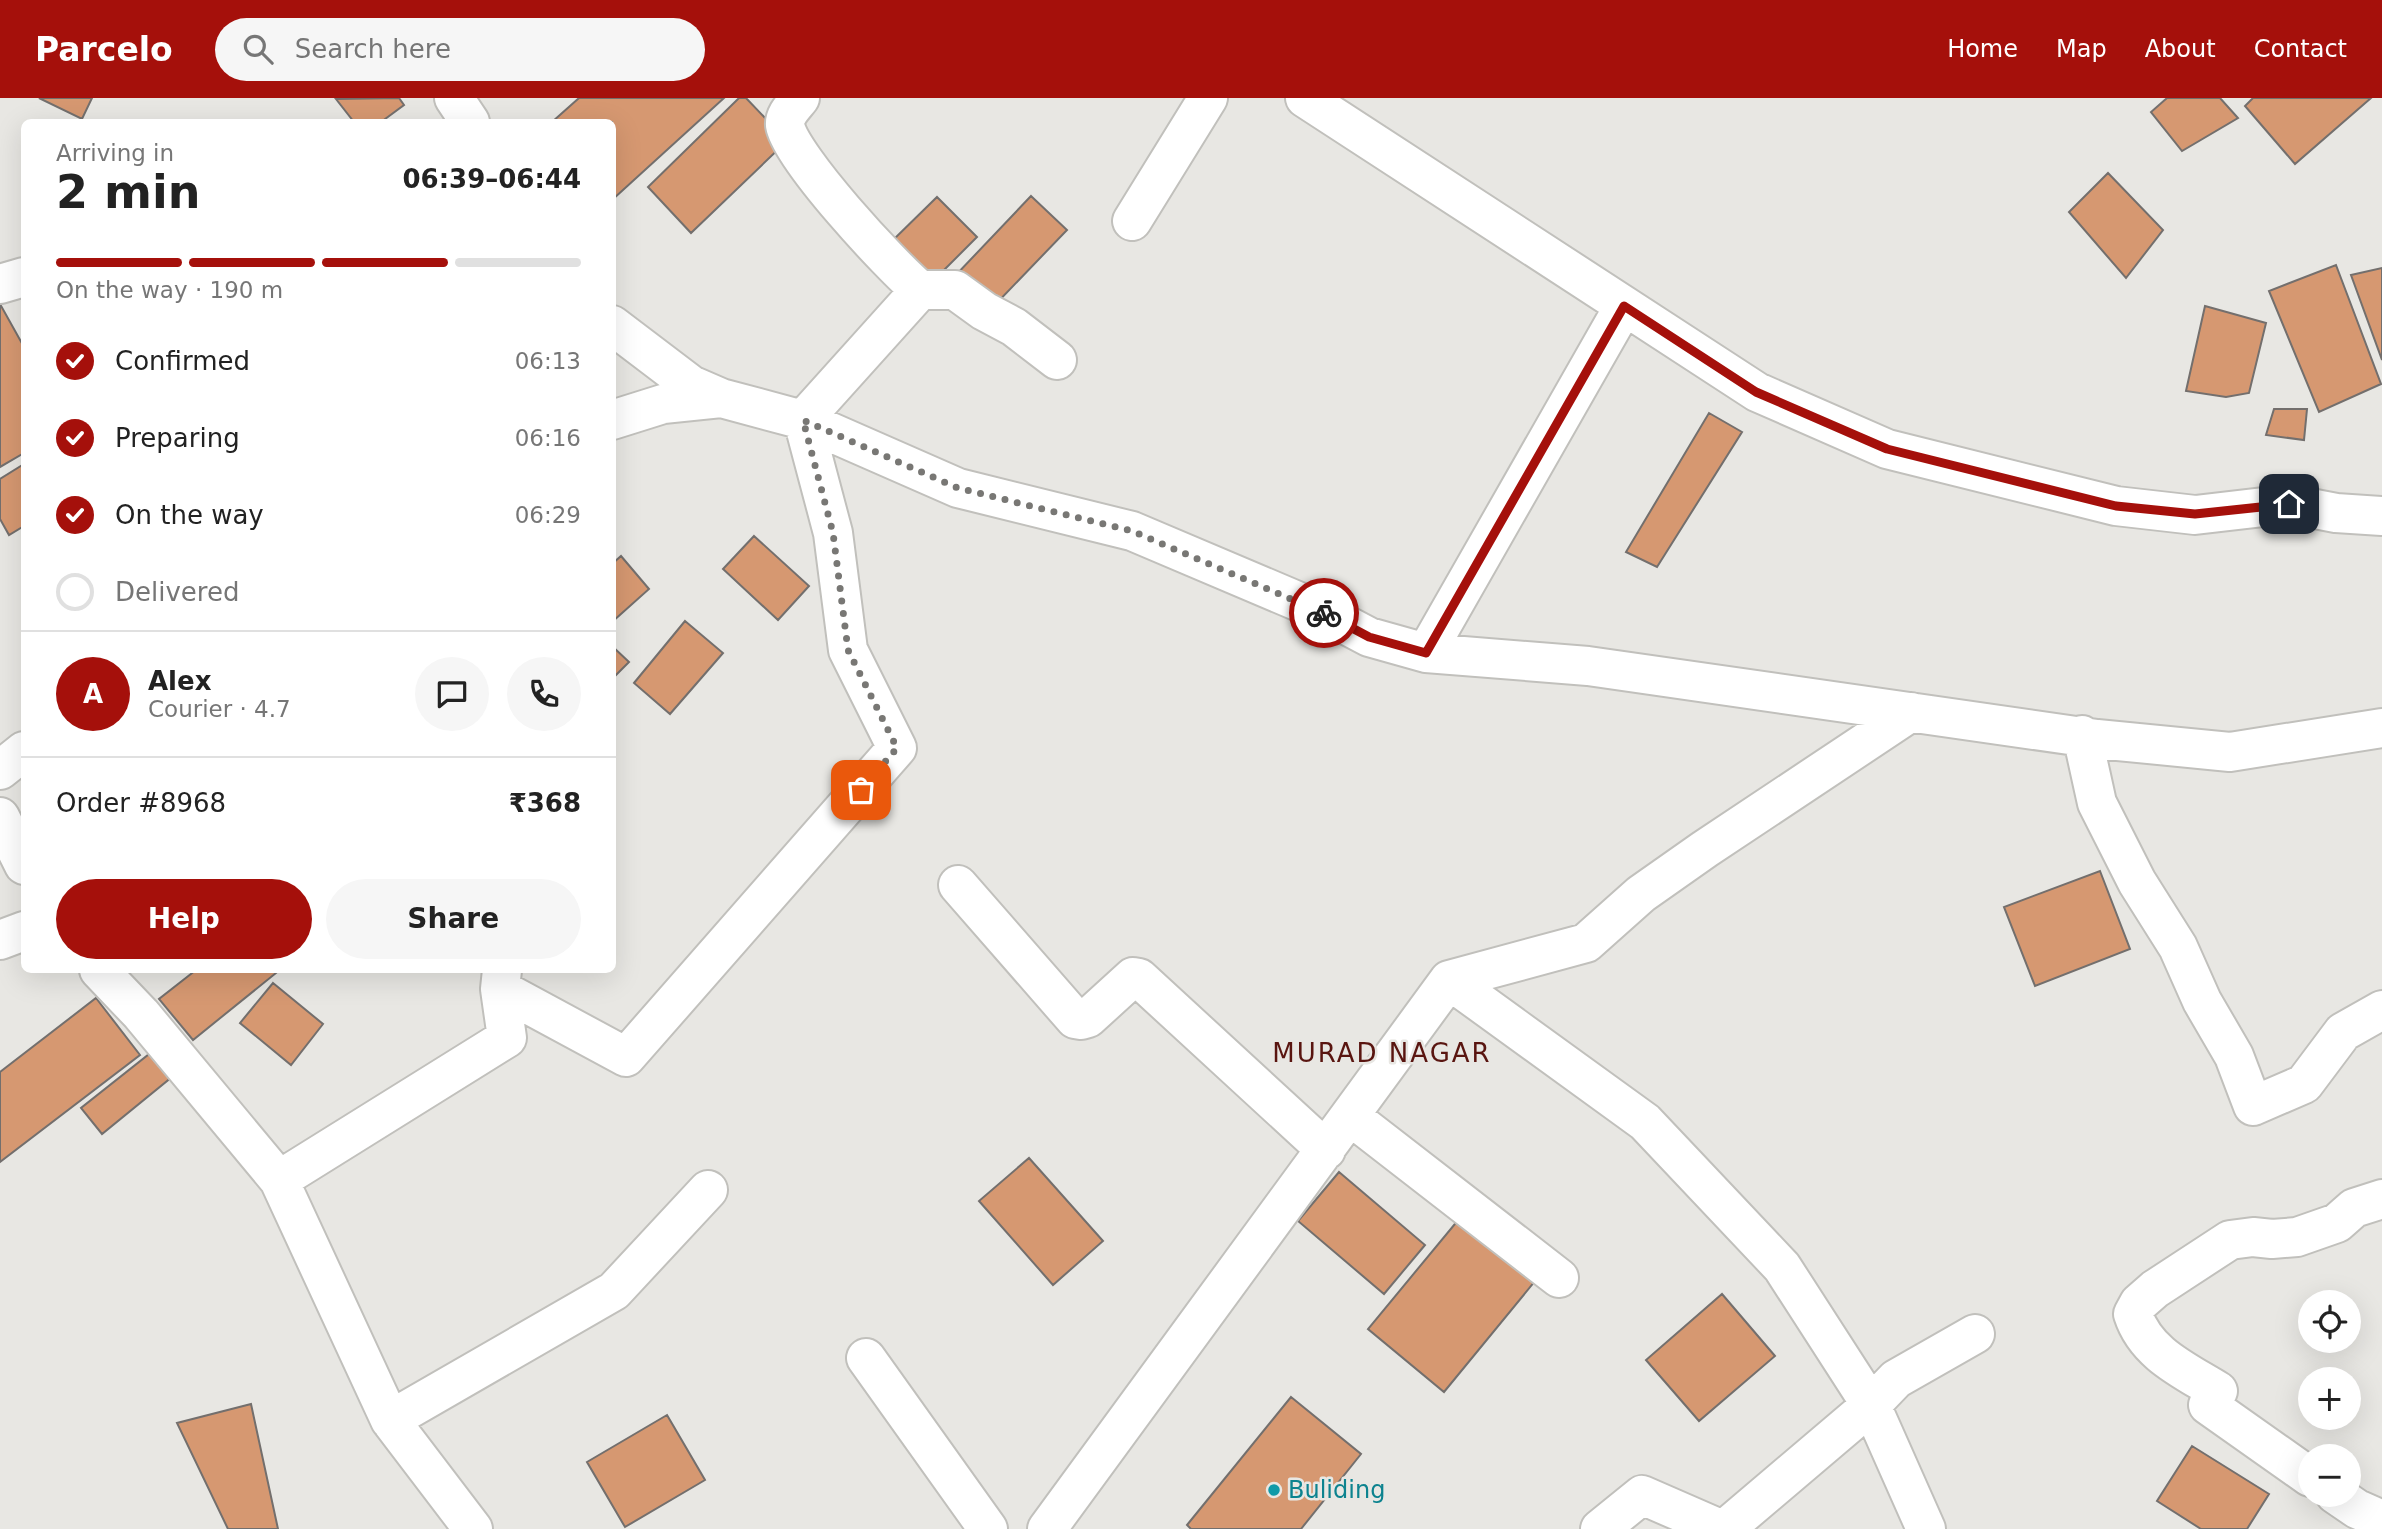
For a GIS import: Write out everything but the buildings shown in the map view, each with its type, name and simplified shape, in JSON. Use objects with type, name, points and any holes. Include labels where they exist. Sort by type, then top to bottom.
[{"type":"street","points":[[454,98],[468,119]]},
{"type":"street","points":[[800,98],[786,117],[785,127],[793,145],[832,196],[894,268],[920,290],[955,290],[984,311],[1014,327],[1058,360]]},
{"type":"street","points":[[1132,221],[1208,98]]},
{"type":"street","points":[[1305,98],[1756,392],[1887,449],[2116,506],[2195,514],[2289,504],[2336,513],[2382,516]]},
{"type":"street","points":[[0,284],[21,278]]},
{"type":"street","points":[[803,420],[920,290]]},
{"type":"street","points":[[1426,653],[1624,306]]},
{"type":"street","points":[[616,328],[691,385],[721,398],[803,420],[958,488],[1132,531],[1316,609],[1369,637],[1426,653],[1588,666],[2082,735],[2230,752],[2382,728]]},
{"type":"street","points":[[616,419],[663,404],[721,398]]},
{"type":"street","points":[[501,979],[626,1057],[897,748],[848,650],[833,533],[803,420]]},
{"type":"street","points":[[1047,1529],[1449,980],[1586,943],[1641,894],[1783,794],[1911,712]]},
{"type":"street","points":[[2082,735],[2097,803],[2137,882],[2178,947],[2203,1001],[2234,1056],[2253,1106],[2304,1084],[2343,1032],[2382,1010]]},
{"type":"street","points":[[0,771],[21,754]]},
{"type":"street","points":[[0,817],[21,859]]},
{"type":"street","points":[[958,885],[1075,1019],[1088,1018],[1133,977],[1139,978],[1326,1150]]},
{"type":"street","points":[[0,940],[21,932]]},
{"type":"street","points":[[102,973],[141,1014],[279,1180],[390,1420],[461,1525]]},
{"type":"street","points":[[279,1180],[507,1038],[501,979]]},
{"type":"street","points":[[1449,980],[1645,1122],[1782,1267],[1871,1405],[1926,1529]]},
{"type":"street","points":[[1350,1116],[1559,1278]]},
{"type":"street","points":[[390,1420],[614,1291],[708,1191]]},
{"type":"street","points":[[2298,1469],[2208,1405],[2218,1391],[2172,1363],[2152,1347],[2139,1332],[2133,1314],[2139,1303],[2155,1289],[2230,1240],[2297,1237],[2337,1223],[2354,1208],[2382,1199]]},
{"type":"street","points":[[1600,1529],[1642,1495],[1722,1529],[1871,1405],[1896,1379],[1975,1334]]},
{"type":"street","points":[[866,1358],[988,1529]]},
{"type":"street","points":[[2354,1507],[2382,1520]]},
{"type":"way so far","points":[[861,790],[897,748],[848,650],[833,533],[803,420],[958,488],[1132,531],[1324,613]]},
{"type":"place","name":"Buliding","points":[[1274,1490]]},
{"type":"district","name":"MURAD NAGAR","points":[[1382,1053]]},
{"type":"route","points":[[1324,613],[1369,637],[1426,653],[1624,306],[1756,392],[1887,449],[2116,506],[2195,514],[2289,504]]}]
